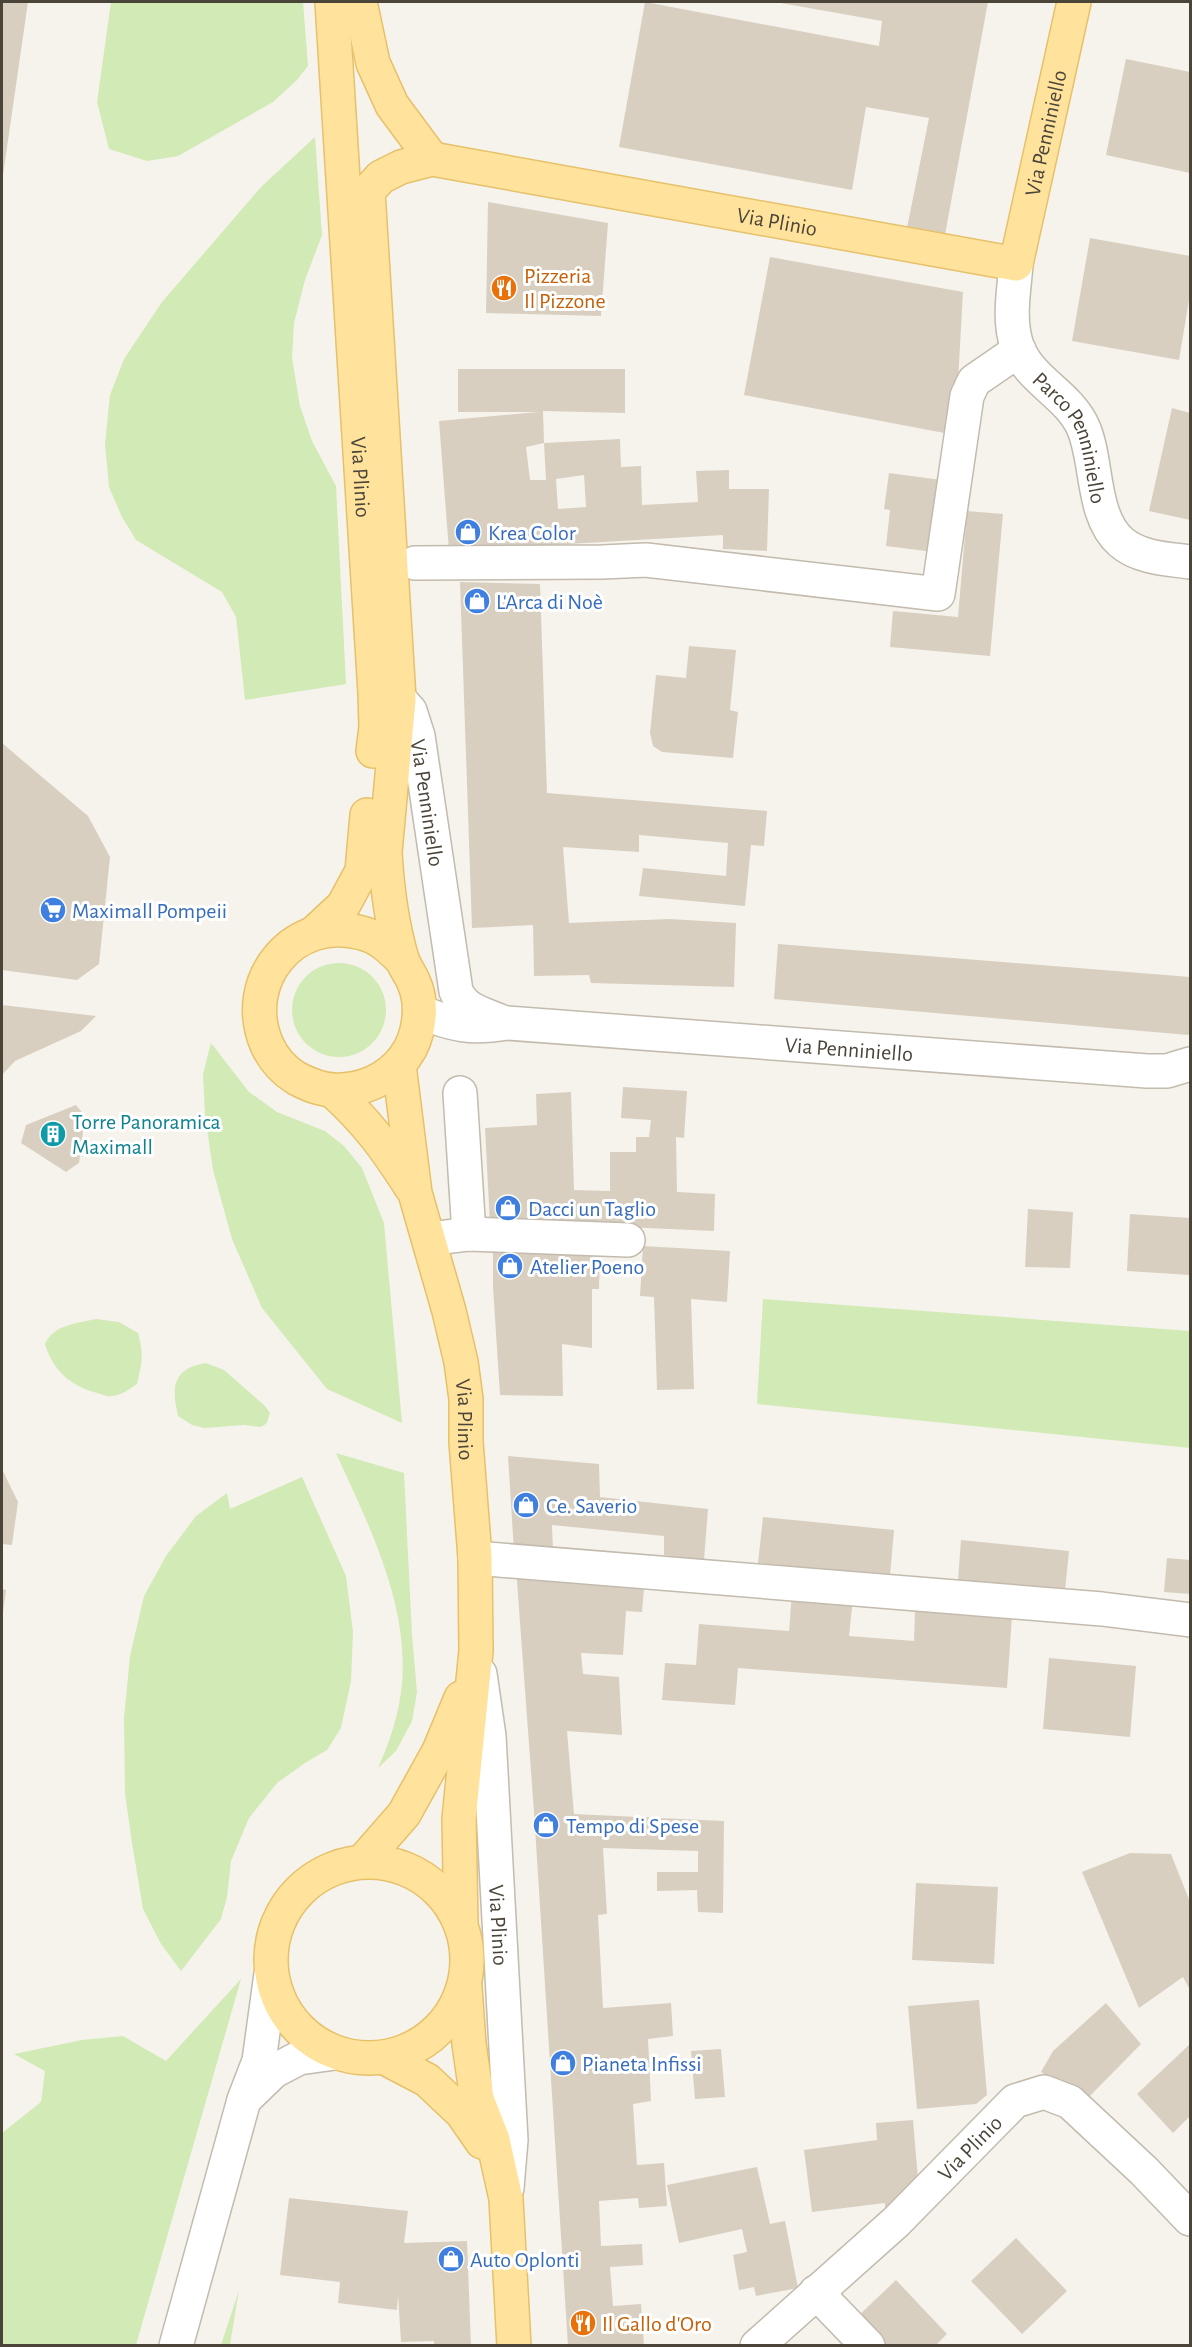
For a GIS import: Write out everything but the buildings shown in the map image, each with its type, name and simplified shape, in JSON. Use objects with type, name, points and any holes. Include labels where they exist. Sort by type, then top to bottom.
[{"type":"main road","name":"Via Plinio","points":[[332,2],[376,727],[362,872],[343,906],[314,933],[292,944],[274,961],[262,983],[258,1008],[261,1032],[271,1055],[288,1073],[309,1086],[333,1091],[357,1089],[380,1080],[399,1065],[410,1049],[417,1031],[420,1012],[415,985],[403,961],[391,904],[385,852],[399,699],[368,192],[381,177],[401,167],[432,159],[1016,264]]},
{"type":"main road","points":[[360,2],[373,63],[392,105],[432,159]]},
{"type":"main road","name":"Via Penniniello","points":[[1016,264],[1074,2]]},
{"type":"main road","name":"Via Plinio","points":[[314,933],[338,929],[363,933],[385,944],[403,961]]},
{"type":"main road","name":"Via Plinio","points":[[399,1065],[415,1193],[461,1362],[466,1399],[466,1442],[475,1558],[476,1651],[459,1819],[461,1925],[468,1954],[465,1984],[469,2043],[477,2099],[493,2140],[506,2199],[514,2346]]},
{"type":"main road","name":"Via Plinio","points":[[333,1091],[360,1116],[378,1137],[415,1193]]},
{"type":"main road","name":"Via Plinio","points":[[363,1862],[404,1814],[439,1751],[456,1714],[476,1651]]},
{"type":"main road","name":"Via Plinio","points":[[461,1925],[447,1899],[425,1879],[395,1865],[363,1862],[332,1868],[304,1886],[283,1911],[272,1941],[271,1974],[278,2000],[292,2022],[311,2040],[335,2053],[359,2058],[385,2058],[409,2050],[434,2035],[453,2012],[465,1984]]},
{"type":"main road","name":"Via Plinio","points":[[385,2058],[427,2079],[462,2113],[483,2144],[506,2199]]},
{"type":"street","name":"Parco Penniniello","points":[[1016,264],[1011,326],[1018,350],[1033,372],[1069,406],[1082,424],[1089,442],[1100,501],[1109,526],[1120,542],[1134,551],[1191,562]]},
{"type":"street","points":[[415,563],[646,560],[938,594],[967,396],[974,381],[1018,350]]},
{"type":"street","name":"Via Penniniello","points":[[399,699],[410,711],[418,736],[456,991],[460,1002],[468,1008],[507,1023]]},
{"type":"street","name":"Via Penniniello","points":[[420,1012],[460,1026],[481,1027],[507,1023],[1147,1071],[1167,1071],[1191,1064]]},
{"type":"street","points":[[460,1093],[469,1234]]},
{"type":"street","points":[[429,1239],[469,1234],[628,1240]]},
{"type":"street","points":[[475,1558],[1090,1608],[1191,1620]]},
{"type":"street","name":"Via Plinio","points":[[476,1651],[489,1736],[511,2140],[506,2199]]},
{"type":"street","points":[[176,2346],[244,2100],[259,2061],[271,1974]]},
{"type":"street","points":[[244,2100],[273,2071],[290,2062],[299,2058],[335,2053]]},
{"type":"street","name":"Via Plinio","points":[[757,2346],[896,2222],[1015,2100],[1044,2092],[1070,2102],[1144,2171],[1191,2219]]},
{"type":"street","points":[[816,2292],[868,2346]]},
{"type":"green space","points":[[111,2],[303,2],[308,66],[297,80],[273,102],[178,156],[147,161],[109,149],[97,102]]},
{"type":"green space","points":[[315,137],[322,235],[305,280],[294,323],[292,358],[300,406],[312,441],[336,486],[346,684],[245,700],[236,617],[222,592],[136,540],[122,517],[109,487],[105,444],[110,395],[124,359],[162,302],[261,187]]},
{"type":"green space","points":[[339,963],[357,966],[372,977],[383,992],[386,1010],[383,1028],[372,1043],[357,1054],[339,1057],[321,1054],[306,1043],[295,1028],[292,1010],[295,992],[306,977],[321,966]]},
{"type":"green space","points":[[211,1043],[249,1092],[277,1112],[325,1131],[344,1146],[362,1168],[384,1223],[402,1423],[327,1389],[262,1308],[232,1239],[213,1170],[205,1115],[203,1074]]},
{"type":"green space","points":[[763,1299],[1190,1331],[1190,1448],[757,1404]]},
{"type":"green space","points":[[96,1319],[119,1322],[138,1333],[142,1358],[137,1384],[118,1395],[104,1395],[71,1382],[58,1370],[45,1344],[60,1329]]},
{"type":"green space","points":[[206,1363],[224,1370],[265,1406],[270,1413],[267,1423],[261,1427],[244,1425],[204,1428],[192,1425],[178,1416],[175,1396],[177,1380],[187,1369]]},
{"type":"green space","points":[[336,1453],[404,1473],[417,1692],[412,1721],[396,1751],[378,1768],[392,1731],[401,1689],[403,1654],[398,1619],[379,1551]]},
{"type":"green space","points":[[302,1477],[346,1576],[353,1632],[351,1681],[341,1728],[327,1750],[277,1783],[249,1818],[231,1861],[227,1897],[221,1919],[181,1971],[161,1944],[143,1909],[125,1794],[124,1718],[130,1656],[144,1596],[166,1556],[196,1516],[227,1493],[230,1509]]},
{"type":"green space","points":[[241,1979],[136,2345],[2,2345],[2,2133],[41,2102],[45,2071],[14,2054],[82,2040],[123,2036],[166,2061]]},
{"type":"green space","points":[[239,2290],[230,2345],[221,2345]]},
{"type":"place","name":"Pizzeria Il Pizzone","points":[[504,288]]},
{"type":"place","name":"Krea Color","points":[[468,532]]},
{"type":"place","name":"L'Arca di Noè","points":[[477,601]]},
{"type":"place","name":"Maximall Pompeii","points":[[53,910]]},
{"type":"place","name":"Torre Panoramica Maximall","points":[[53,1134]]},
{"type":"place","name":"Dacci un Taglio","points":[[508,1208]]},
{"type":"place","name":"Atelier Poeno","points":[[510,1266]]},
{"type":"place","name":"Ce. Saverio","points":[[526,1505]]},
{"type":"place","name":"Tempo di Spese","points":[[546,1825]]},
{"type":"place","name":"Pianeta Infissi","points":[[563,2063]]},
{"type":"place","name":"Auto Oplonti","points":[[451,2259]]},
{"type":"place","name":"Il Gallo d'Oro","points":[[583,2323]]}]
